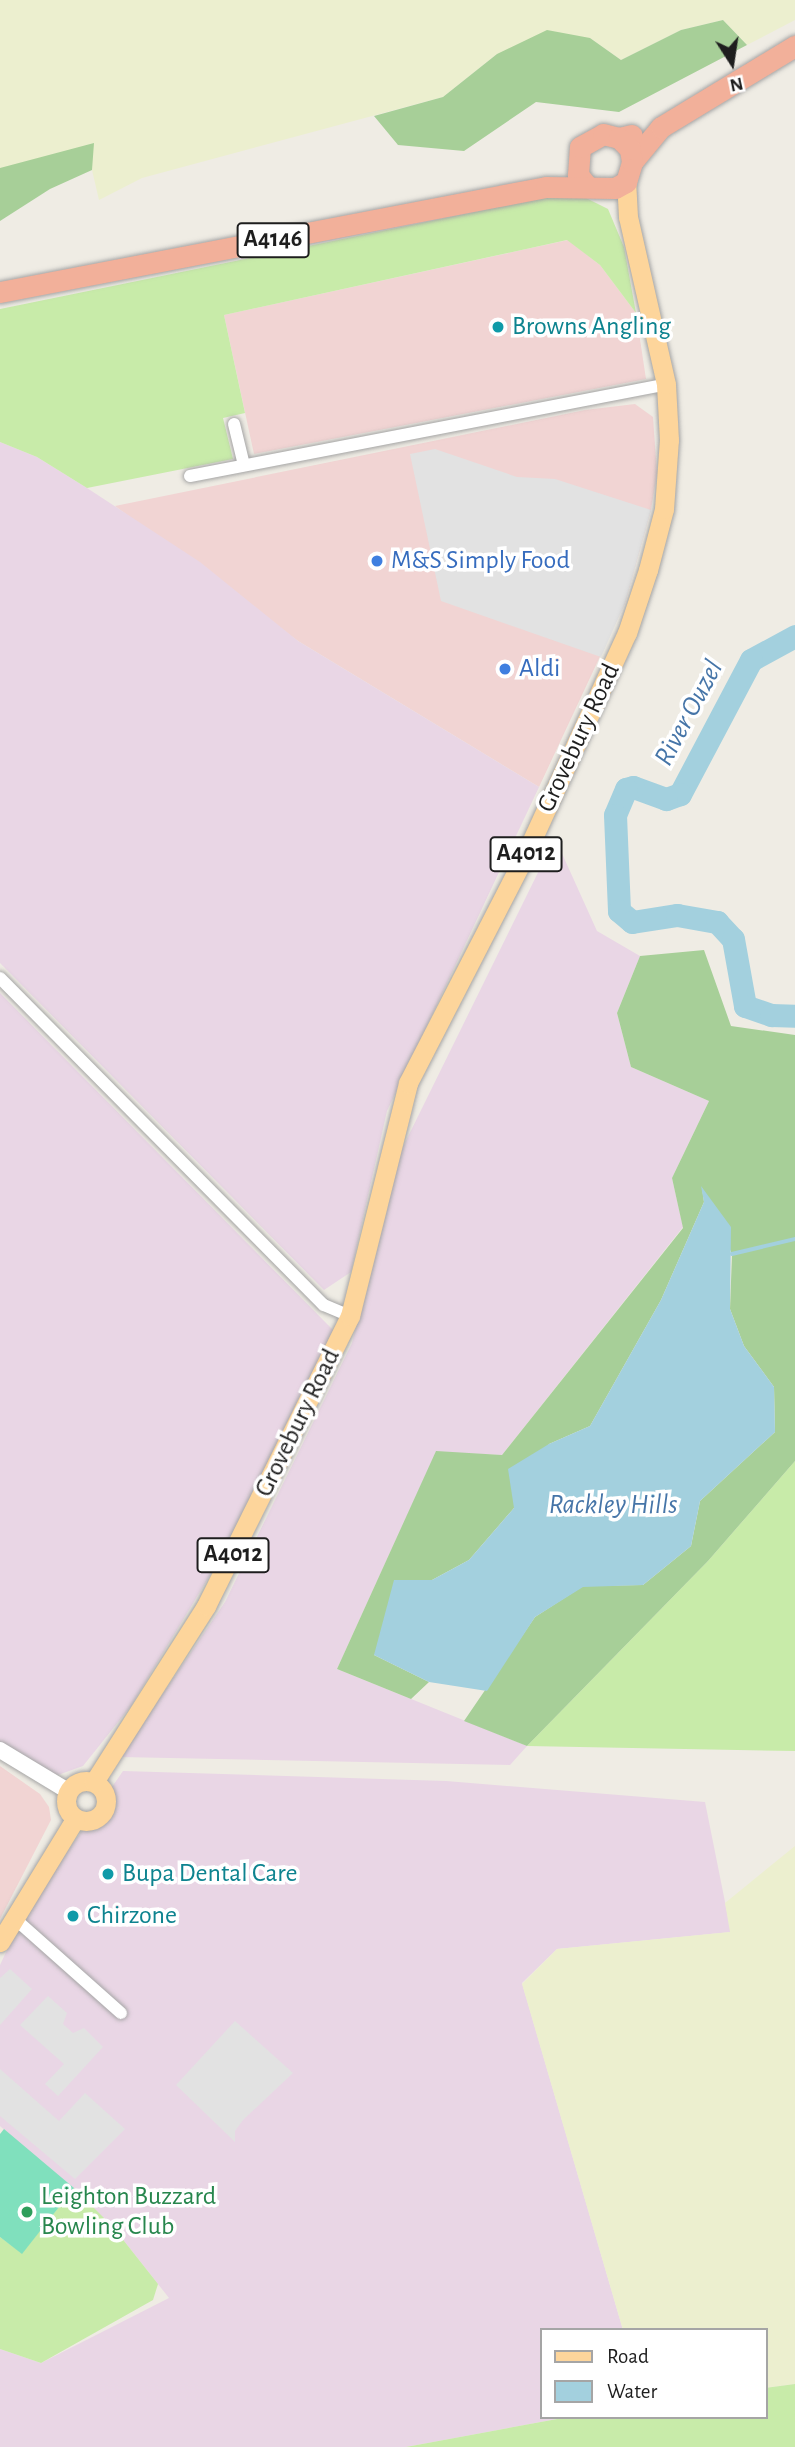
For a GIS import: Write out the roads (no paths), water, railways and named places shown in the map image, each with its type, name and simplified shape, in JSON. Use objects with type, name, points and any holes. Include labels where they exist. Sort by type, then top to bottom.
[{"type":"highway","points":[[595,188],[578,175],[576,161],[580,147],[590,138],[603,134],[619,138],[661,127],[795,46]]},
{"type":"highway","points":[[629,172],[661,127]]},
{"type":"highway","points":[[619,138],[629,149],[629,172]]},
{"type":"highway","points":[[546,187],[576,161]]},
{"type":"highway","name":"A4146","points":[[0,292],[546,187],[595,188],[629,172]]},
{"type":"main road","name":"Grovebury Road","points":[[94,1782],[206,1606],[350,1316],[408,1083],[527,851],[635,608],[664,509],[669,440],[666,384],[628,217],[629,172]]},
{"type":"main road","name":"Grovebury Road","points":[[595,188],[628,217]]},
{"type":"main road","points":[[81,1781],[94,1782],[106,1795],[104,1812],[93,1821],[75,1819],[66,1804],[68,1791],[81,1781]]},
{"type":"main road","points":[[0,1942],[75,1819]]},
{"type":"street","points":[[190,476],[666,384]]},
{"type":"street","points":[[234,424],[244,465]]},
{"type":"street","name":"Grovebury Road","points":[[0,978],[324,1305],[350,1316]]},
{"type":"street","points":[[0,1750],[68,1791]]},
{"type":"street","points":[[14,1918],[121,2013]]},
{"type":"water","name":"Rackley Hills","points":[[701,1186],[731,1227],[730,1309],[744,1346],[774,1387],[775,1432],[700,1501],[691,1546],[643,1585],[583,1587],[535,1617],[487,1691],[429,1682],[374,1655],[394,1580],[432,1580],[469,1560],[514,1508],[508,1469],[549,1444],[590,1426],[661,1300],[704,1202]]},
{"type":"waterway","name":"River Ouzel","points":[[795,636],[751,660],[680,794],[666,799],[633,787],[626,789],[615,815],[619,911],[632,922],[677,915],[717,922],[733,939],[745,1006],[771,1015],[795,1016]]},
{"type":"waterway","points":[[732,1254],[795,1239]]},
{"type":"place","name":"Browns Angling","points":[[498,327]]},
{"type":"place","name":"M&S Simply Food","points":[[377,561]]},
{"type":"place","name":"Aldi","points":[[505,669]]},
{"type":"place","name":"Bupa Dental Care","points":[[108,1874]]},
{"type":"place","name":"Chirzone","points":[[73,1916]]},
{"type":"place","name":"Leighton Buzzard Bowling Club","points":[[27,2212]]}]
